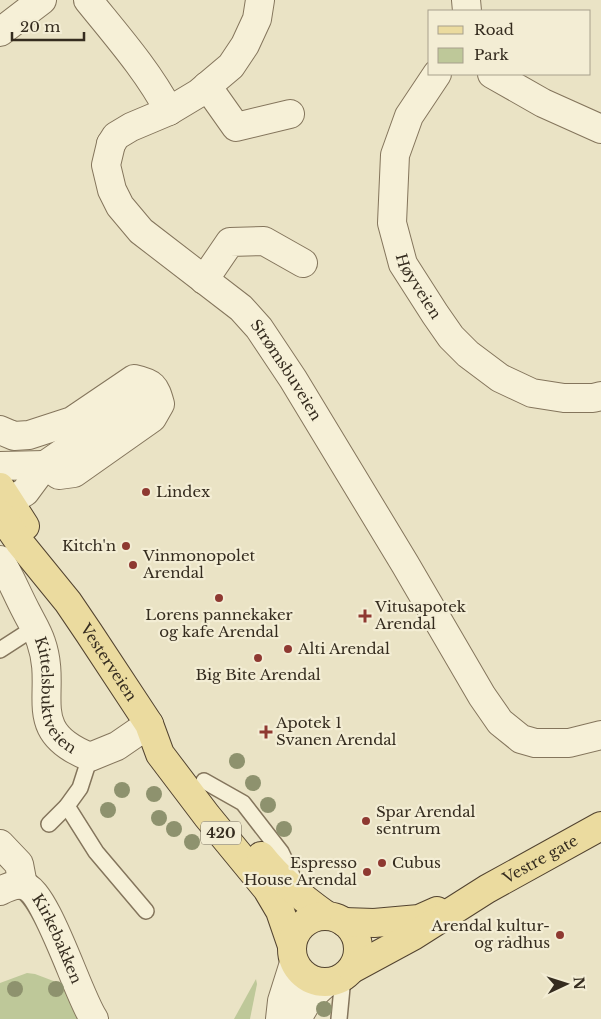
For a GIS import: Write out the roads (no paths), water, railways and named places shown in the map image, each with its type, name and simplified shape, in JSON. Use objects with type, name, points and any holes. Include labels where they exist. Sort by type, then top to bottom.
[{"type":"main road","name":"Vesterveien","points":[[3,500],[20,543],[68,602],[148,724],[160,754],[207,816],[267,889],[280,912],[293,953]]},
{"type":"main road","name":"Vesterveien","points":[[148,724],[176,744],[269,866],[303,899],[335,918]]},
{"type":"main road","name":"Vestre gate","points":[[340,976],[413,936],[480,893],[601,826]]},
{"type":"main road","name":"Vestre gate","points":[[335,918],[374,924],[419,919],[480,893]]},
{"type":"main road","points":[[293,953],[294,934],[307,920],[335,918]]},
{"type":"main road","name":"420","points":[[293,953],[307,978],[316,982],[340,976],[356,960],[358,949],[357,938],[352,929],[335,918]]},
{"type":"street","points":[[0,32],[42,0]]},
{"type":"street","points":[[88,0],[135,58],[162,96],[170,111]]},
{"type":"street","name":"Strømsbuveien","points":[[260,0],[257,19],[245,45],[231,66],[199,93],[170,111],[131,127],[116,136],[111,144],[106,166],[112,190],[120,206],[141,231],[241,308],[259,328],[293,379],[482,696],[500,722],[521,739],[535,743],[569,743],[596,738],[601,735]]},
{"type":"street","name":"Høyveien","points":[[436,75],[409,116],[395,155],[392,223],[403,264],[434,314],[451,337],[468,354],[500,378],[532,393],[564,398],[592,398],[601,396]]},
{"type":"street","points":[[494,75],[543,103],[601,128]]},
{"type":"street","points":[[207,86],[236,127],[290,114]]},
{"type":"street","points":[[204,280],[230,242],[264,241],[303,263]]},
{"type":"street","points":[[0,430],[14,436],[29,435],[72,421],[134,378],[147,381],[156,389],[160,404],[152,418],[74,473],[59,474],[45,465],[0,466]]},
{"type":"street","points":[[3,500],[25,492],[45,465],[148,393]]},
{"type":"street","name":"Kittelsbuktveien","points":[[0,560],[41,641],[47,665],[46,713],[50,726],[63,743],[75,751],[90,757],[117,746],[148,724]]},
{"type":"street","points":[[0,844],[19,864],[11,888]]},
{"type":"street","name":"Kirkebakken","points":[[11,888],[32,889],[44,906],[94,1019]]},
{"type":"street","points":[[280,1019],[282,1001],[293,953]]},
{"type":"street","points":[[298,1019],[302,1009],[314,993],[340,976]]},
{"type":"lane","points":[[0,650],[34,628]]},
{"type":"lane","points":[[49,824],[67,806],[80,788],[90,757]]},
{"type":"lane","points":[[67,806],[96,852],[146,912]]},
{"type":"lane","points":[[339,1019],[340,976]]},
{"type":"place","name":"Lindex","points":[[146,492]]},
{"type":"place","name":"Kitch'n","points":[[126,546]]},
{"type":"place","name":"Vinmonopolet Arendal","points":[[133,565]]},
{"type":"place","name":"Lorens pannekaker og kafe Arendal","points":[[219,598]]},
{"type":"place","name":"Vitusapotek Arendal","points":[[365,616]]},
{"type":"place","name":"Alti Arendal","points":[[288,649]]},
{"type":"place","name":"Big Bite Arendal","points":[[258,658]]},
{"type":"place","name":"Apotek 1 Svanen Arendal","points":[[266,732]]},
{"type":"place","name":"Spar Arendal sentrum","points":[[366,821]]},
{"type":"place","name":"Cubus","points":[[382,863]]},
{"type":"place","name":"Espresso House Arendal","points":[[367,872]]},
{"type":"place","name":"Arendal kultur- og rådhus","points":[[560,935]]}]
